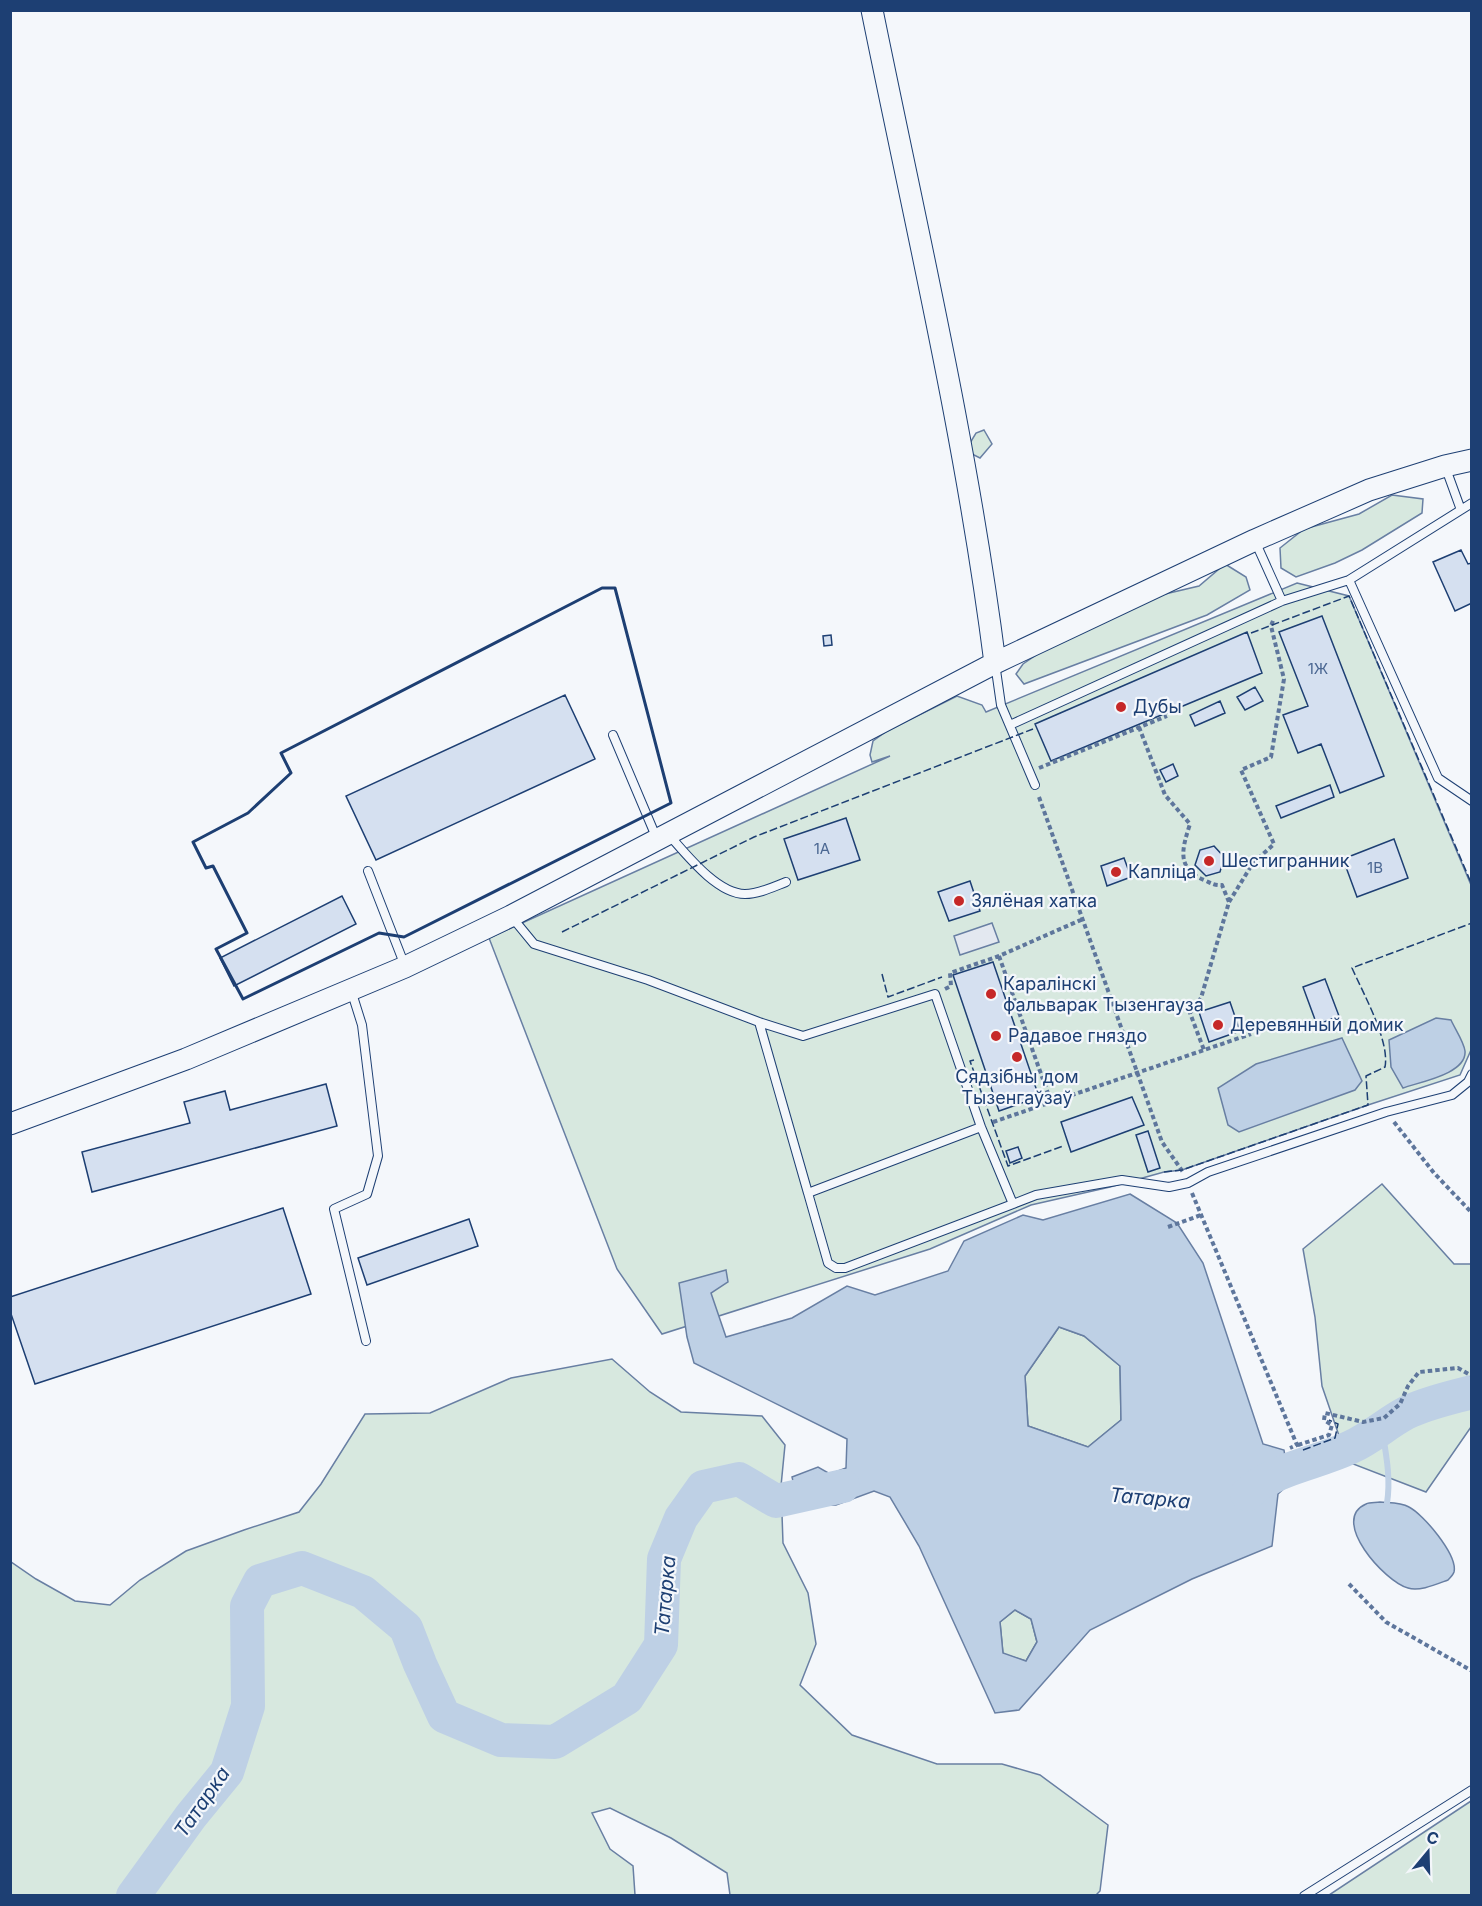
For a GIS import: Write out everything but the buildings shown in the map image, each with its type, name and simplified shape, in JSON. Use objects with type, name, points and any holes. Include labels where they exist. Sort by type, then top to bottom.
[{"type":"street","points":[[872,10],[955,422],[983,574],[995,663]]},
{"type":"street","points":[[10,1124],[186,1059],[405,967],[511,916],[995,663],[1255,540],[1370,490],[1445,466],[1472,460]]},
{"type":"lane","points":[[1445,466],[1461,510]]},
{"type":"lane","points":[[1010,725],[1282,601],[1349,579],[1472,503]]},
{"type":"lane","points":[[1255,540],[1282,601]]},
{"type":"lane","points":[[1349,579],[1438,778],[1472,801]]},
{"type":"lane","points":[[995,663],[1001,705],[1035,785]]},
{"type":"lane","points":[[613,735],[663,837],[697,866],[719,884],[743,894],[755,893],[786,882]]},
{"type":"lane","points":[[368,871],[405,967]]},
{"type":"lane","points":[[511,916],[534,944],[648,980],[803,1036],[935,994],[981,1126],[1012,1204]]},
{"type":"lane","points":[[350,990],[362,1025],[378,1156],[367,1194],[334,1209],[366,1341]]},
{"type":"lane","points":[[759,1022],[828,1263],[836,1268],[845,1268],[1036,1195],[1122,1180],[1169,1187],[1188,1183],[1208,1172],[1386,1112],[1452,1095],[1468,1082],[1472,1074]]},
{"type":"lane","points":[[808,1193],[981,1126]]},
{"type":"lane","points":[[1304,1896],[1472,1790]]},
{"type":"path","points":[[1204,1050],[1190,1013],[1201,998],[1229,902],[1253,863],[1274,844],[1241,770],[1271,757],[1284,679],[1271,626],[1282,601]]},
{"type":"path","points":[[1030,772],[1167,716]]},
{"type":"path","points":[[1139,727],[1165,795],[1190,824],[1182,846],[1183,862],[1193,876],[1217,886],[1222,885],[1229,902]]},
{"type":"path","points":[[1035,785],[1162,1142],[1182,1170],[1188,1183],[1298,1445]]},
{"type":"path","points":[[935,994],[951,986],[950,973],[999,956],[1083,919]]},
{"type":"path","points":[[999,956],[1051,1102]]},
{"type":"path","points":[[981,1126],[1251,1034]]},
{"type":"path","points":[[1386,1112],[1434,1173],[1472,1212]]},
{"type":"path","points":[[1168,1227],[1201,1215]]},
{"type":"path","points":[[1290,1448],[1329,1435],[1332,1425],[1324,1420],[1325,1413],[1363,1422],[1384,1418],[1400,1404],[1408,1386],[1419,1372],[1458,1368],[1472,1376]]},
{"type":"path","points":[[1349,1584],[1386,1622],[1472,1671]]},
{"type":"shaded area","points":[[984,430],[992,444],[980,458],[972,454],[970,443],[976,433]]},
{"type":"shaded area","points":[[1392,495],[1423,499],[1422,513],[1362,550],[1335,563],[1296,577],[1281,568],[1280,548],[1304,529],[1359,514]]},
{"type":"shaded area","points":[[1225,564],[1246,577],[1250,590],[1207,615],[1024,684],[1016,674],[1023,664],[1057,641],[1148,598],[1199,586]]},
{"type":"shaded area","name":"Каралінскі фальварак Тызенгауза","points":[[1297,583],[1349,596],[1471,885],[1471,1050],[1460,1075],[1182,1170],[1164,1172],[1031,1205],[930,1249],[662,1334],[617,1269],[489,938],[890,756],[872,762],[870,755],[873,741],[887,731],[957,696],[982,705],[986,712]]},
{"type":"shaded area","points":[[992,923],[999,942],[960,955],[954,936]]},
{"type":"shaded area","points":[[1382,1184],[1454,1264],[1471,1264],[1471,1427],[1426,1492],[1348,1462],[1322,1386],[1315,1317],[1303,1249]]},
{"type":"shaded area","points":[[1059,1327],[1084,1336],[1120,1366],[1121,1420],[1088,1447],[1028,1426],[1025,1376]]},
{"type":"shaded area","points":[[612,1359],[650,1392],[681,1412],[762,1416],[785,1445],[781,1486],[783,1543],[808,1593],[816,1644],[800,1685],[852,1735],[937,1764],[1002,1764],[1040,1775],[1108,1825],[1100,1891],[1095,1896],[730,1895],[727,1873],[671,1838],[610,1808],[592,1813],[610,1849],[633,1866],[635,1895],[11,1895],[11,1562],[75,1601],[110,1605],[140,1580],[186,1551],[299,1512],[321,1484],[365,1414],[430,1413],[511,1378]]},
{"type":"shaded area","points":[[1015,1610],[1031,1619],[1037,1642],[1026,1661],[1003,1654],[1000,1622]]},
{"type":"shaded area","points":[[1471,1801],[1471,1895],[1329,1895]]},
{"type":"water","points":[[1436,1018],[1451,1020],[1464,1047],[1464,1059],[1458,1066],[1441,1076],[1403,1088],[1391,1067],[1389,1040]]},
{"type":"water","points":[[1342,1038],[1362,1081],[1355,1090],[1239,1132],[1228,1125],[1218,1088],[1256,1064]]},
{"type":"water","points":[[1130,1194],[1177,1223],[1203,1263],[1263,1444],[1284,1450],[1289,1484],[1278,1494],[1272,1546],[1192,1579],[1090,1630],[1019,1710],[995,1713],[919,1546],[890,1497],[874,1491],[836,1505],[799,1506],[792,1477],[818,1467],[830,1474],[846,1468],[847,1439],[694,1363],[687,1337],[679,1283],[726,1270],[728,1282],[711,1293],[726,1337],[792,1318],[847,1286],[875,1295],[948,1271],[964,1241],[1023,1215],[1043,1220]],"holes":[[[1059,1327],[1084,1336],[1120,1366],[1121,1420],[1088,1447],[1028,1426],[1025,1376]],[[1015,1610],[1031,1619],[1037,1642],[1026,1661],[1003,1653],[1000,1622]]]},
{"type":"water","points":[[1380,1502],[1406,1505],[1430,1526],[1445,1546],[1454,1565],[1454,1572],[1448,1580],[1412,1589],[1398,1583],[1375,1563],[1364,1550],[1354,1523],[1356,1512],[1366,1504]]},
{"type":"waterway","name":"Татарка","points":[[1247,1494],[1258,1485],[1283,1472],[1338,1453],[1358,1443],[1414,1409],[1472,1392]]},
{"type":"waterway","points":[[1382,1429],[1388,1475],[1387,1503]]},
{"type":"waterway","name":"Татарка","points":[[133,1896],[191,1816],[227,1772],[248,1706],[247,1606],[260,1581],[302,1568],[363,1592],[406,1628],[444,1716],[501,1740],[555,1742],[627,1698],[661,1645],[664,1559],[681,1518],[703,1487],[739,1479],[776,1501],[843,1486]]},
{"type":"fence","points":[[1251,633],[1349,596],[1472,885]]},
{"type":"fence","points":[[562,932],[754,837],[1033,729]]},
{"type":"fence","points":[[1164,1172],[1182,1170],[1368,1105],[1366,1076],[1385,1067],[1384,1044],[1352,968],[1472,923]]},
{"type":"fence","points":[[882,974],[888,997],[942,977]]},
{"type":"fence","points":[[974,1060],[970,1061],[1008,1166],[1063,1146]]},
{"type":"fence","points":[[1303,1450],[1335,1438],[1338,1424],[1329,1420]]},
{"type":"wall","points":[[602,588],[615,588],[671,803],[404,937],[379,933],[243,999],[216,949],[247,933],[213,866],[206,868],[193,842],[248,813],[291,773],[281,753],[602,588]]},
{"type":"place","name":"Дубы","points":[[1121,707]]},
{"type":"place","name":"Шестигранник","points":[[1209,861]]},
{"type":"place","name":"Капліца","points":[[1116,872]]},
{"type":"place","name":"Зялёная хатка","points":[[959,901]]},
{"type":"place","name":"Каралінскі фальварак Тызенгауза","points":[[991,994]]},
{"type":"place","name":"Деревянный домик","points":[[1218,1025]]},
{"type":"place","name":"Радавое гняздо","points":[[996,1036]]},
{"type":"place","name":"Сядзібны дом Тызенгаўзаў","points":[[1017,1057]]}]
